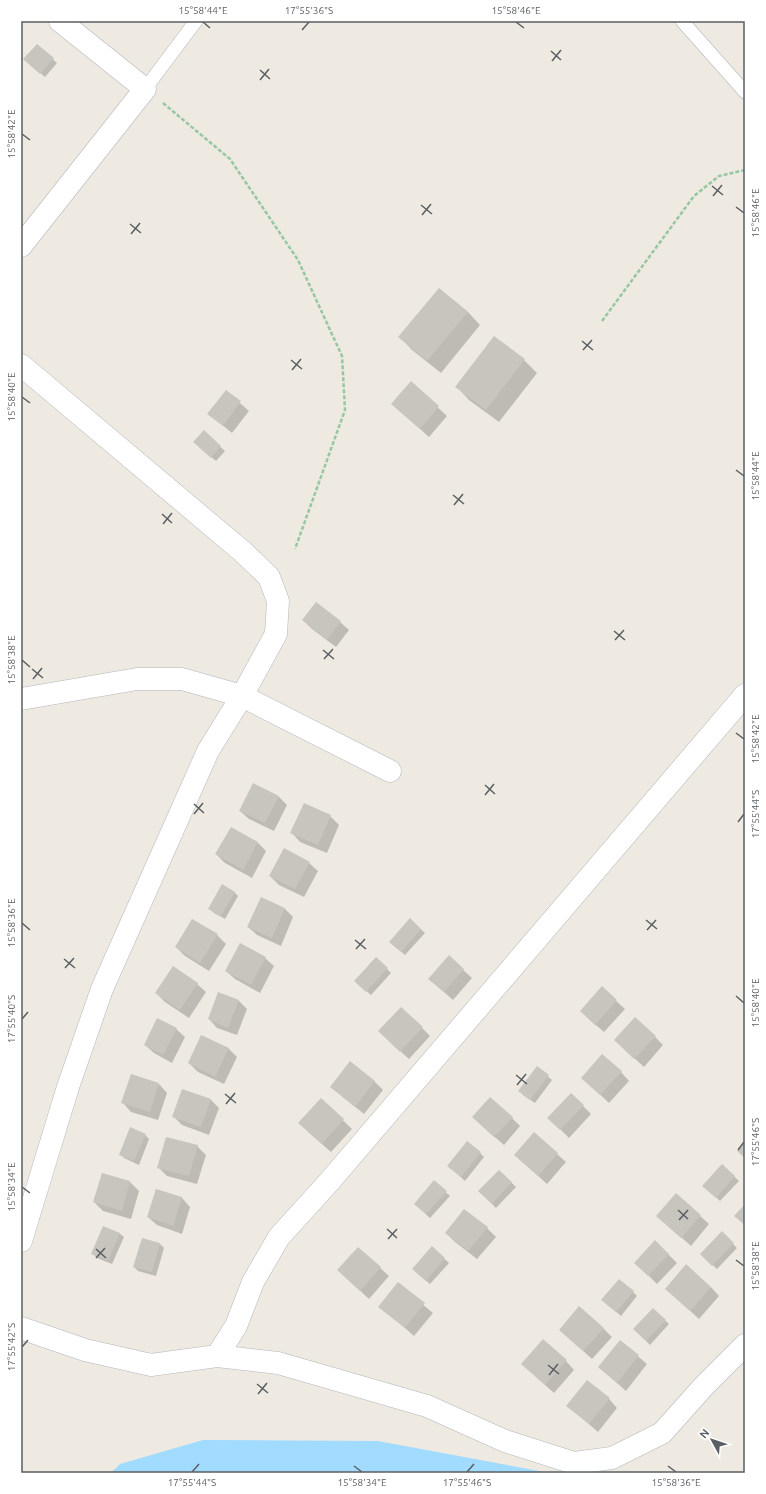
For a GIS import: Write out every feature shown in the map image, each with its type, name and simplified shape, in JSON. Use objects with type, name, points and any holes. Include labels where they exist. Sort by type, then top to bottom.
[{"type":"street","points":[[21,246],[145,89],[60,21]]},
{"type":"street","points":[[21,365],[243,552],[269,577],[278,601],[276,634],[242,696],[208,751],[102,989],[68,1088],[21,1241]]},
{"type":"street","points":[[21,699],[137,678],[182,680],[242,696],[390,771]]},
{"type":"street","points":[[217,1356],[236,1326],[253,1282],[279,1237],[329,1182],[745,696]]},
{"type":"street","points":[[21,1328],[85,1350],[151,1364],[217,1356],[278,1362],[426,1406],[505,1442],[574,1463],[612,1458],[662,1432],[745,1344]]},
{"type":"lane","points":[[145,89],[196,21]]},
{"type":"lane","points":[[682,21],[745,92]]},
{"type":"path","points":[[145,89],[230,159],[298,260],[342,356],[345,410],[295,549]]},
{"type":"path","points":[[602,321],[694,196],[719,176],[745,170]]},
{"type":"water","points":[[203,1440],[378,1441],[550,1473],[111,1473],[120,1464]]},
{"type":"building","points":[[37,44],[54,58],[40,74],[23,59]]},
{"type":"building","points":[[439,288],[468,312],[427,361],[398,337]]},
{"type":"building","points":[[494,336],[525,359],[486,410],[455,387]]},
{"type":"building","points":[[411,381],[439,406],[420,429],[391,404]]},
{"type":"building","points":[[226,390],[241,401],[223,426],[207,414]]},
{"type":"building","points":[[204,430],[221,446],[211,458],[193,442]]},
{"type":"building","points":[[316,602],[341,621],[327,640],[302,620]]},
{"type":"building","points":[[253,783],[279,796],[265,823],[239,811]]},
{"type":"building","points":[[304,803],[331,815],[318,845],[290,833]]},
{"type":"building","points":[[231,827],[258,842],[243,870],[215,854]]},
{"type":"building","points":[[284,848],[310,862],[295,889],[269,876]]},
{"type":"building","points":[[222,884],[235,892],[221,916],[208,909]]},
{"type":"building","points":[[261,897],[285,908],[272,938],[247,927]]},
{"type":"building","points":[[410,918],[421,929],[401,952],[389,942]]},
{"type":"building","points":[[192,919],[218,934],[200,963],[175,947]]},
{"type":"building","points":[[240,943],[266,957],[251,985],[225,971]]},
{"type":"building","points":[[449,955],[464,969],[444,992],[428,979]]},
{"type":"building","points":[[376,957],[388,968],[366,992],[354,981]]},
{"type":"building","points":[[173,966],[198,983],[180,1010],[155,993]]},
{"type":"building","points":[[602,986],[617,1000],[595,1025],[580,1011]]},
{"type":"building","points":[[218,992],[239,1000],[228,1028],[208,1019]]},
{"type":"building","points":[[401,1007],[423,1027],[400,1052],[378,1031]]},
{"type":"building","points":[[635,1017],[656,1036],[634,1059],[614,1040]]},
{"type":"building","points":[[157,1018],[177,1028],[163,1055],[144,1045]]},
{"type":"building","points":[[201,1035],[229,1048],[215,1077],[188,1063]]},
{"type":"building","points":[[602,1054],[622,1071],[600,1095],[581,1078]]},
{"type":"building","points":[[350,1061],[375,1081],[355,1107],[330,1087]]},
{"type":"building","points":[[537,1066],[549,1075],[530,1100],[518,1091]]},
{"type":"building","points":[[131,1074],[159,1083],[150,1112],[121,1103]]},
{"type":"building","points":[[182,1089],[211,1099],[201,1127],[172,1117]]},
{"type":"building","points":[[571,1093],[584,1105],[560,1130],[547,1118]]},
{"type":"building","points":[[490,1097],[513,1117],[494,1137],[472,1117]]},
{"type":"building","points":[[321,1098],[344,1119],[322,1144],[298,1123]]},
{"type":"building","points":[[130,1127],[146,1134],[134,1161],[119,1155]]},
{"type":"building","points":[[534,1132],[558,1153],[538,1176],[514,1155]]},
{"type":"building","points":[[166,1137],[198,1145],[189,1176],[157,1168]]},
{"type":"building","points":[[467,1141],[481,1152],[461,1177],[447,1166]]},
{"type":"building","points":[[745,1143],[745,1158],[737,1151]]},
{"type":"building","points":[[722,1164],[735,1176],[716,1198],[702,1186]]},
{"type":"building","points":[[499,1170],[512,1182],[492,1204],[478,1191]]},
{"type":"building","points":[[102,1173],[130,1181],[122,1211],[93,1202]]},
{"type":"building","points":[[434,1180],[447,1191],[426,1214],[414,1204]]},
{"type":"building","points":[[156,1189],[182,1197],[173,1226],[147,1217]]},
{"type":"building","points":[[676,1193],[701,1215],[681,1238],[656,1216]]},
{"type":"building","points":[[745,1204],[745,1225],[734,1216]]},
{"type":"building","points":[[464,1209],[488,1227],[468,1251],[445,1233]]},
{"type":"building","points":[[103,1226],[120,1233],[108,1261],[91,1254]]},
{"type":"building","points":[[722,1231],[734,1243],[712,1266],[700,1254]]},
{"type":"building","points":[[142,1238],[160,1243],[152,1272],[133,1267]]},
{"type":"building","points":[[655,1240],[669,1254],[648,1276],[634,1263]]},
{"type":"building","points":[[432,1246],[445,1258],[426,1281],[412,1269]]},
{"type":"building","points":[[358,1247],[381,1267],[360,1291],[337,1270]]},
{"type":"building","points":[[686,1264],[711,1287],[690,1311],[665,1289]]},
{"type":"building","points":[[619,1279],[634,1291],[616,1312],[601,1300]]},
{"type":"building","points":[[398,1282],[425,1303],[405,1328],[378,1307]]},
{"type":"building","points":[[579,1306],[604,1328],[583,1351],[559,1330]]},
{"type":"building","points":[[653,1308],[666,1320],[646,1341],[633,1329]]},
{"type":"building","points":[[543,1339],[567,1360],[545,1385],[521,1364]]},
{"type":"building","points":[[620,1340],[639,1355],[617,1383],[598,1367]]},
{"type":"building","points":[[587,1380],[610,1398],[589,1424],[566,1406]]}]
